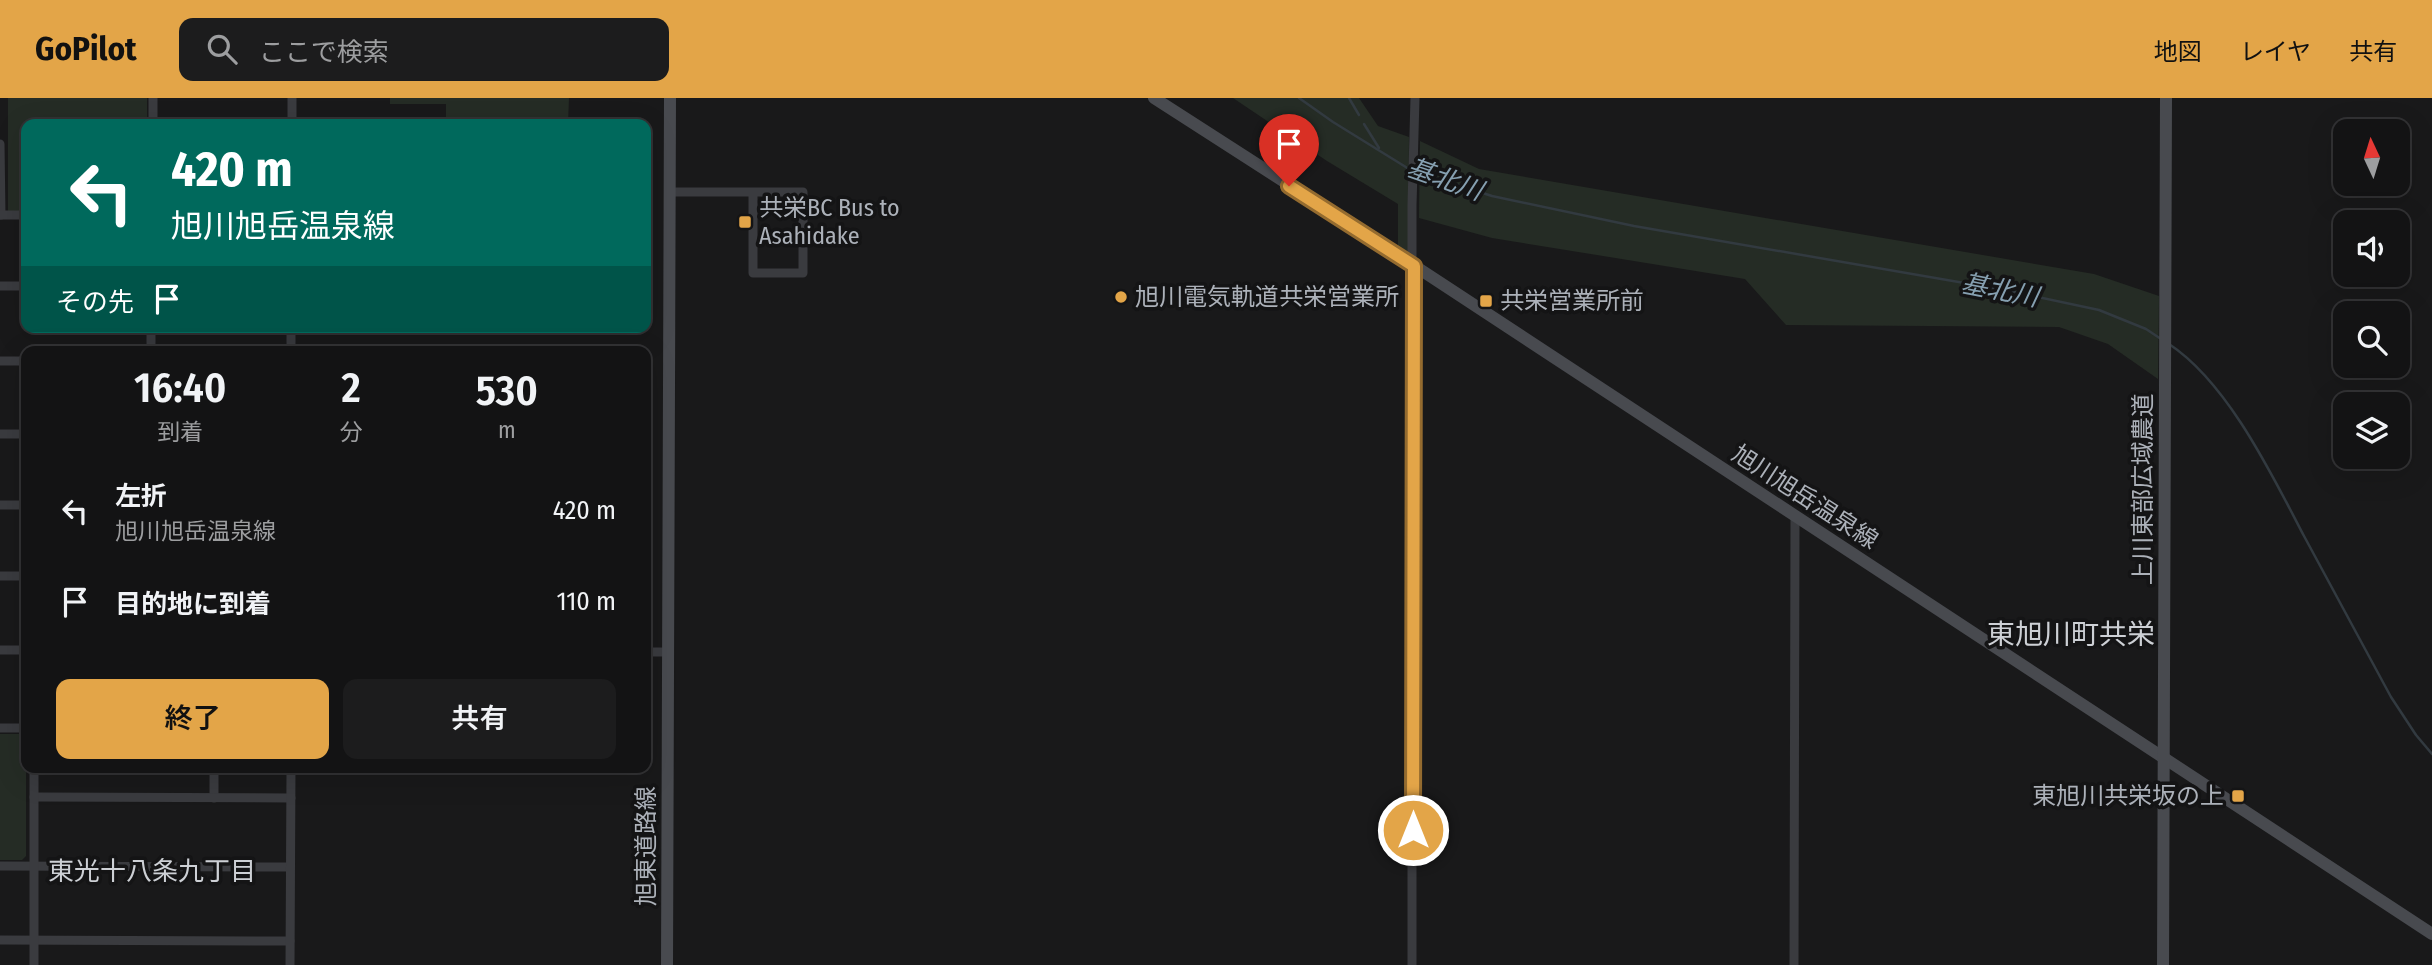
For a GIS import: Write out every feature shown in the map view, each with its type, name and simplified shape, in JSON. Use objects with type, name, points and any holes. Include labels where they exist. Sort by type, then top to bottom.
[{"type":"street","points":[[153,98],[153,119]]},
{"type":"street","points":[[292,98],[292,119]]},
{"type":"street","name":"旭東道路線","points":[[667,965],[670,98]]},
{"type":"street","name":"旭川旭岳温泉線","points":[[1154,98],[2432,934]]},
{"type":"street","points":[[1412,965],[1415,98]]},
{"type":"street","name":"上川東部広域農道","points":[[2163,965],[2166,98]]},
{"type":"street","points":[[0,144],[0,215],[21,215]]},
{"type":"street","points":[[670,192],[753,192],[803,192],[803,273],[753,273],[753,192]]},
{"type":"street","points":[[0,286],[21,286]]},
{"type":"street","points":[[0,361],[21,361]]},
{"type":"street","points":[[0,434],[21,434]]},
{"type":"street","points":[[0,505],[21,505]]},
{"type":"street","points":[[1794,965],[1795,516]]},
{"type":"street","points":[[0,576],[21,576]]},
{"type":"street","points":[[0,650],[21,650]]},
{"type":"street","points":[[651,652],[667,652]]},
{"type":"street","points":[[0,728],[21,728]]},
{"type":"street","points":[[34,773],[34,965]]},
{"type":"street","points":[[214,773],[214,797]]},
{"type":"street","points":[[290,965],[291,773]]},
{"type":"street","points":[[34,797],[290,798]]},
{"type":"street","points":[[0,866],[290,867]]},
{"type":"street","points":[[0,940],[290,941]]},
{"type":"shaded area","points":[[8,98],[147,98],[147,119],[21,119],[21,212],[8,212]]},
{"type":"shaded area","points":[[390,98],[569,98],[568,119],[446,119],[446,104],[390,104]]},
{"type":"shaded area","points":[[1233,98],[1359,98],[1378,126],[1409,137],[1408,259],[1398,252],[1398,204],[1327,161]]},
{"type":"shaded area","points":[[1420,141],[1479,169],[2094,274],[2159,296],[2158,379],[2108,344],[2059,327],[1786,325],[1745,279],[1492,238],[1419,218]]},
{"type":"shaded area","points":[[0,734],[21,734],[21,773],[26,773],[26,856],[22,860],[0,860]]},
{"type":"waterway","points":[[1299,98],[1409,169]]},
{"type":"waterway","name":"基北川","points":[[1349,98],[1359,115]]},
{"type":"waterway","name":"基北川","points":[[1364,124],[1379,148]]},
{"type":"waterway","name":"基北川","points":[[1415,171],[1492,196],[1634,226],[2005,290],[2099,310],[2146,329],[2161,339]]},
{"type":"waterway","name":"基北川","points":[[2169,344],[2210,382],[2247,432],[2391,697],[2432,754]]},
{"type":"place","name":"共栄BC Bus to Asahidake","points":[[745,222]]},
{"type":"place","name":"旭川電気軌道共栄営業所","points":[[1121,297]]},
{"type":"place","name":"共栄営業所前","points":[[1486,301]]},
{"type":"place","name":"東旭川共栄坂の上","points":[[2238,796]]},
{"type":"district","name":"東旭川町共栄","points":[[2071,634]]},
{"type":"district","name":"東光十八条九丁目","points":[[152,871]]},
{"type":"route","points":[[1289,186],[1414,266],[1413,830]]}]
